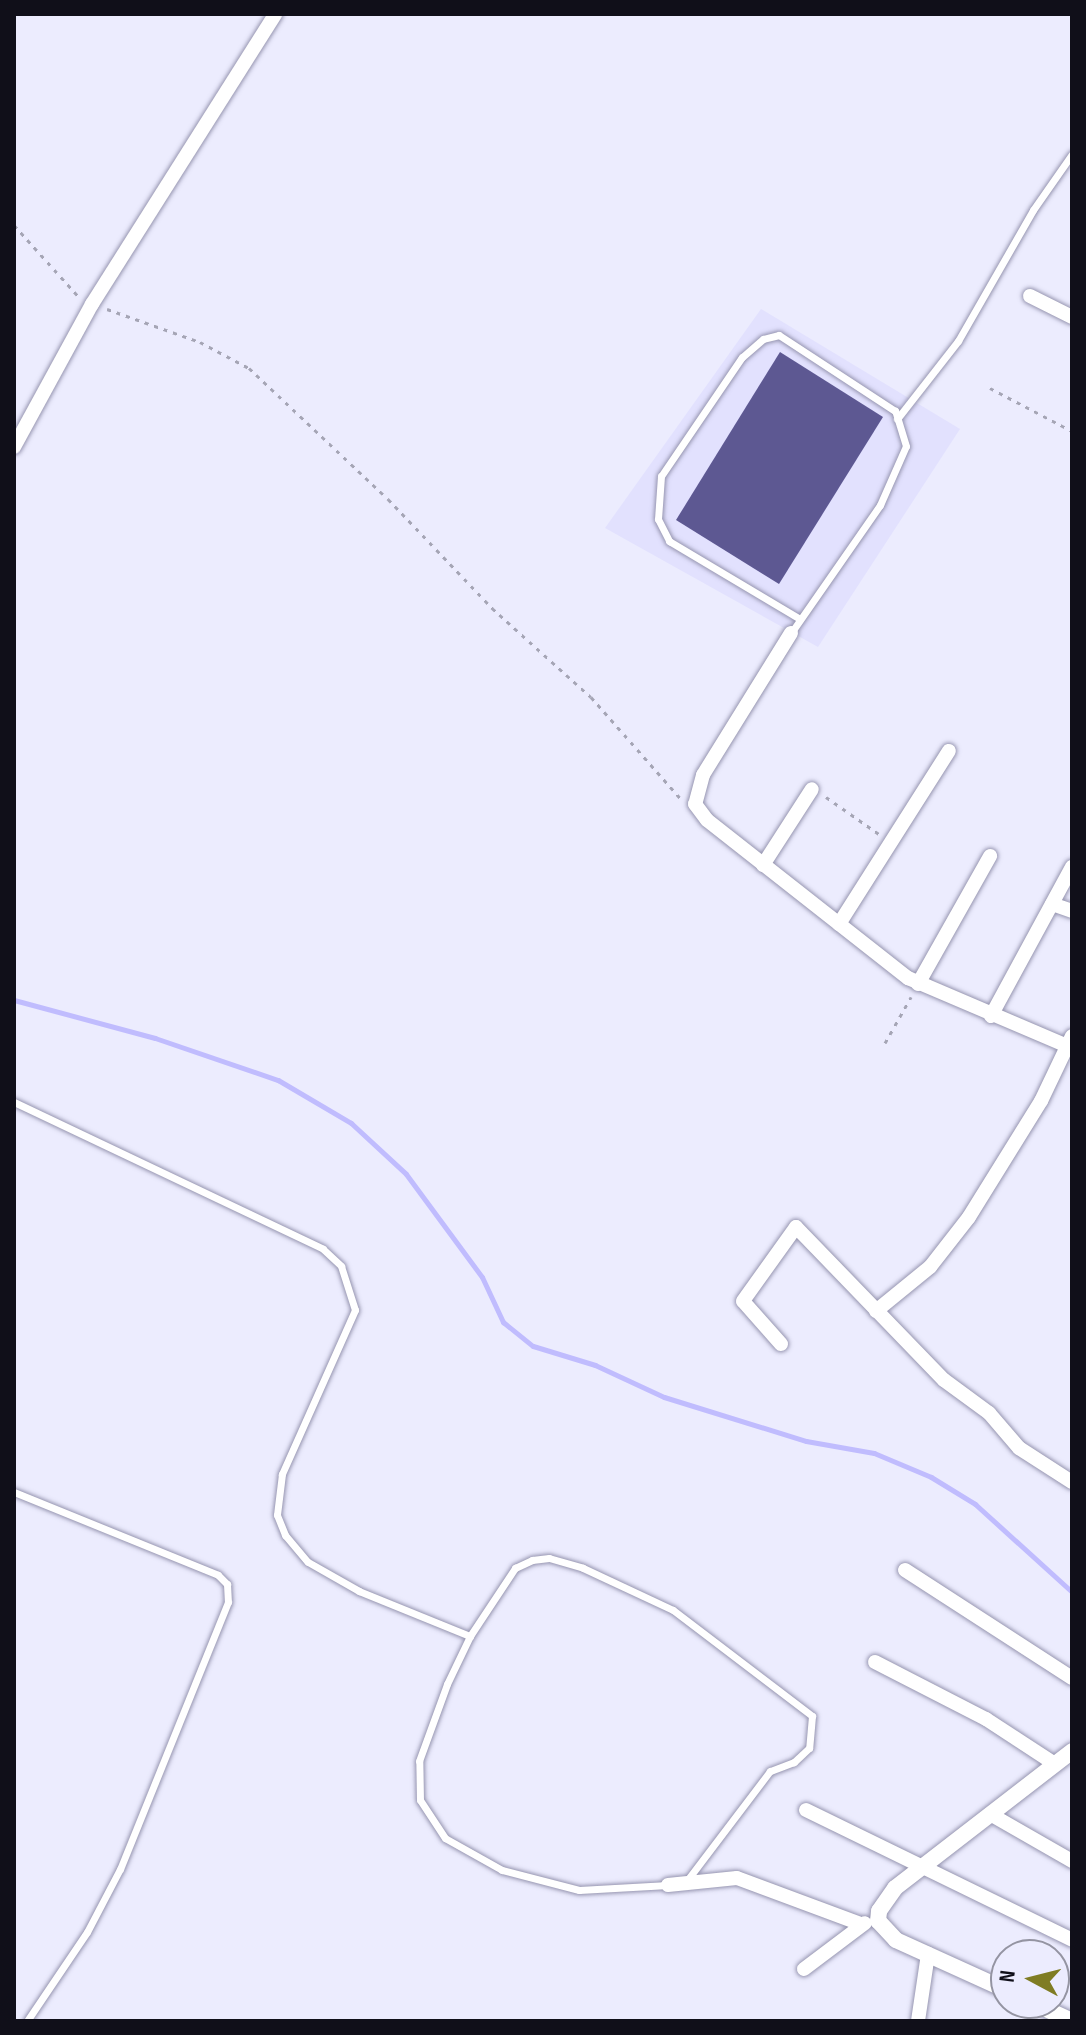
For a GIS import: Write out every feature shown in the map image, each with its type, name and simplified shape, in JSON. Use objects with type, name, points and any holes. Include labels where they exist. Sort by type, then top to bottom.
[{"type":"street","points":[[14,447],[92,304],[275,14]]},
{"type":"street","points":[[1030,296],[1072,317]]},
{"type":"street","points":[[791,633],[703,775],[695,804],[763,865],[918,984],[991,1016],[1070,1043],[1041,1101],[969,1217],[930,1267],[876,1311]]},
{"type":"street","points":[[839,924],[949,751]]},
{"type":"street","points":[[763,865],[812,789]]},
{"type":"street","points":[[918,984],[990,856]]},
{"type":"street","points":[[991,1016],[1072,867]]},
{"type":"street","points":[[1052,904],[1072,911]]},
{"type":"street","points":[[781,1344],[743,1301],[796,1227],[944,1380],[989,1413],[1019,1448],[1072,1482]]},
{"type":"street","points":[[905,1570],[1072,1678]]},
{"type":"street","points":[[875,1662],[986,1719],[1055,1764]]},
{"type":"street","points":[[804,1969],[869,1923],[895,1888],[1072,1751]]},
{"type":"street","points":[[806,1810],[1072,1940]]},
{"type":"street","points":[[990,1814],[1072,1861]]},
{"type":"street","points":[[668,1885],[737,1878],[869,1923],[896,1940],[990,1983]]},
{"type":"street","points":[[918,2021],[928,1954]]},
{"type":"lane","points":[[897,419],[958,341],[1033,210],[1072,154]]},
{"type":"lane","points":[[791,633],[893,480],[906,446],[895,411],[865,388],[779,335],[763,339],[742,357],[661,476],[658,519],[669,541],[800,619]]},
{"type":"lane","points":[[14,1102],[323,1249],[341,1266],[355,1310],[282,1474],[277,1515],[285,1535],[308,1562],[359,1591],[470,1636]]},
{"type":"lane","points":[[14,1492],[218,1575],[227,1584],[228,1602],[120,1869],[87,1932],[27,2021]]},
{"type":"lane","points":[[668,1885],[608,1893],[579,1890],[502,1870],[445,1838],[420,1800],[419,1761],[470,1636],[515,1568],[549,1558],[583,1568],[673,1610],[812,1716],[809,1748],[794,1762],[770,1771],[685,1883]]},
{"type":"path","points":[[14,225],[61,283],[92,304],[200,342],[249,368],[388,499],[492,608],[591,697],[667,786],[695,804]]},
{"type":"path","points":[[990,388],[1072,431]]},
{"type":"path","points":[[812,789],[890,843]]},
{"type":"path","points":[[885,1043],[918,984]]},
{"type":"shaded area","points":[[761,309],[960,429],[818,647],[605,528]]},
{"type":"building","points":[[780,352],[883,417],[779,584],[676,520]]},
{"type":"waterway","points":[[14,1000],[155,1038],[278,1080],[351,1123],[406,1174],[482,1277],[503,1322],[533,1346],[595,1365],[664,1397],[806,1441],[874,1453],[931,1477],[975,1504],[1072,1592]]}]
